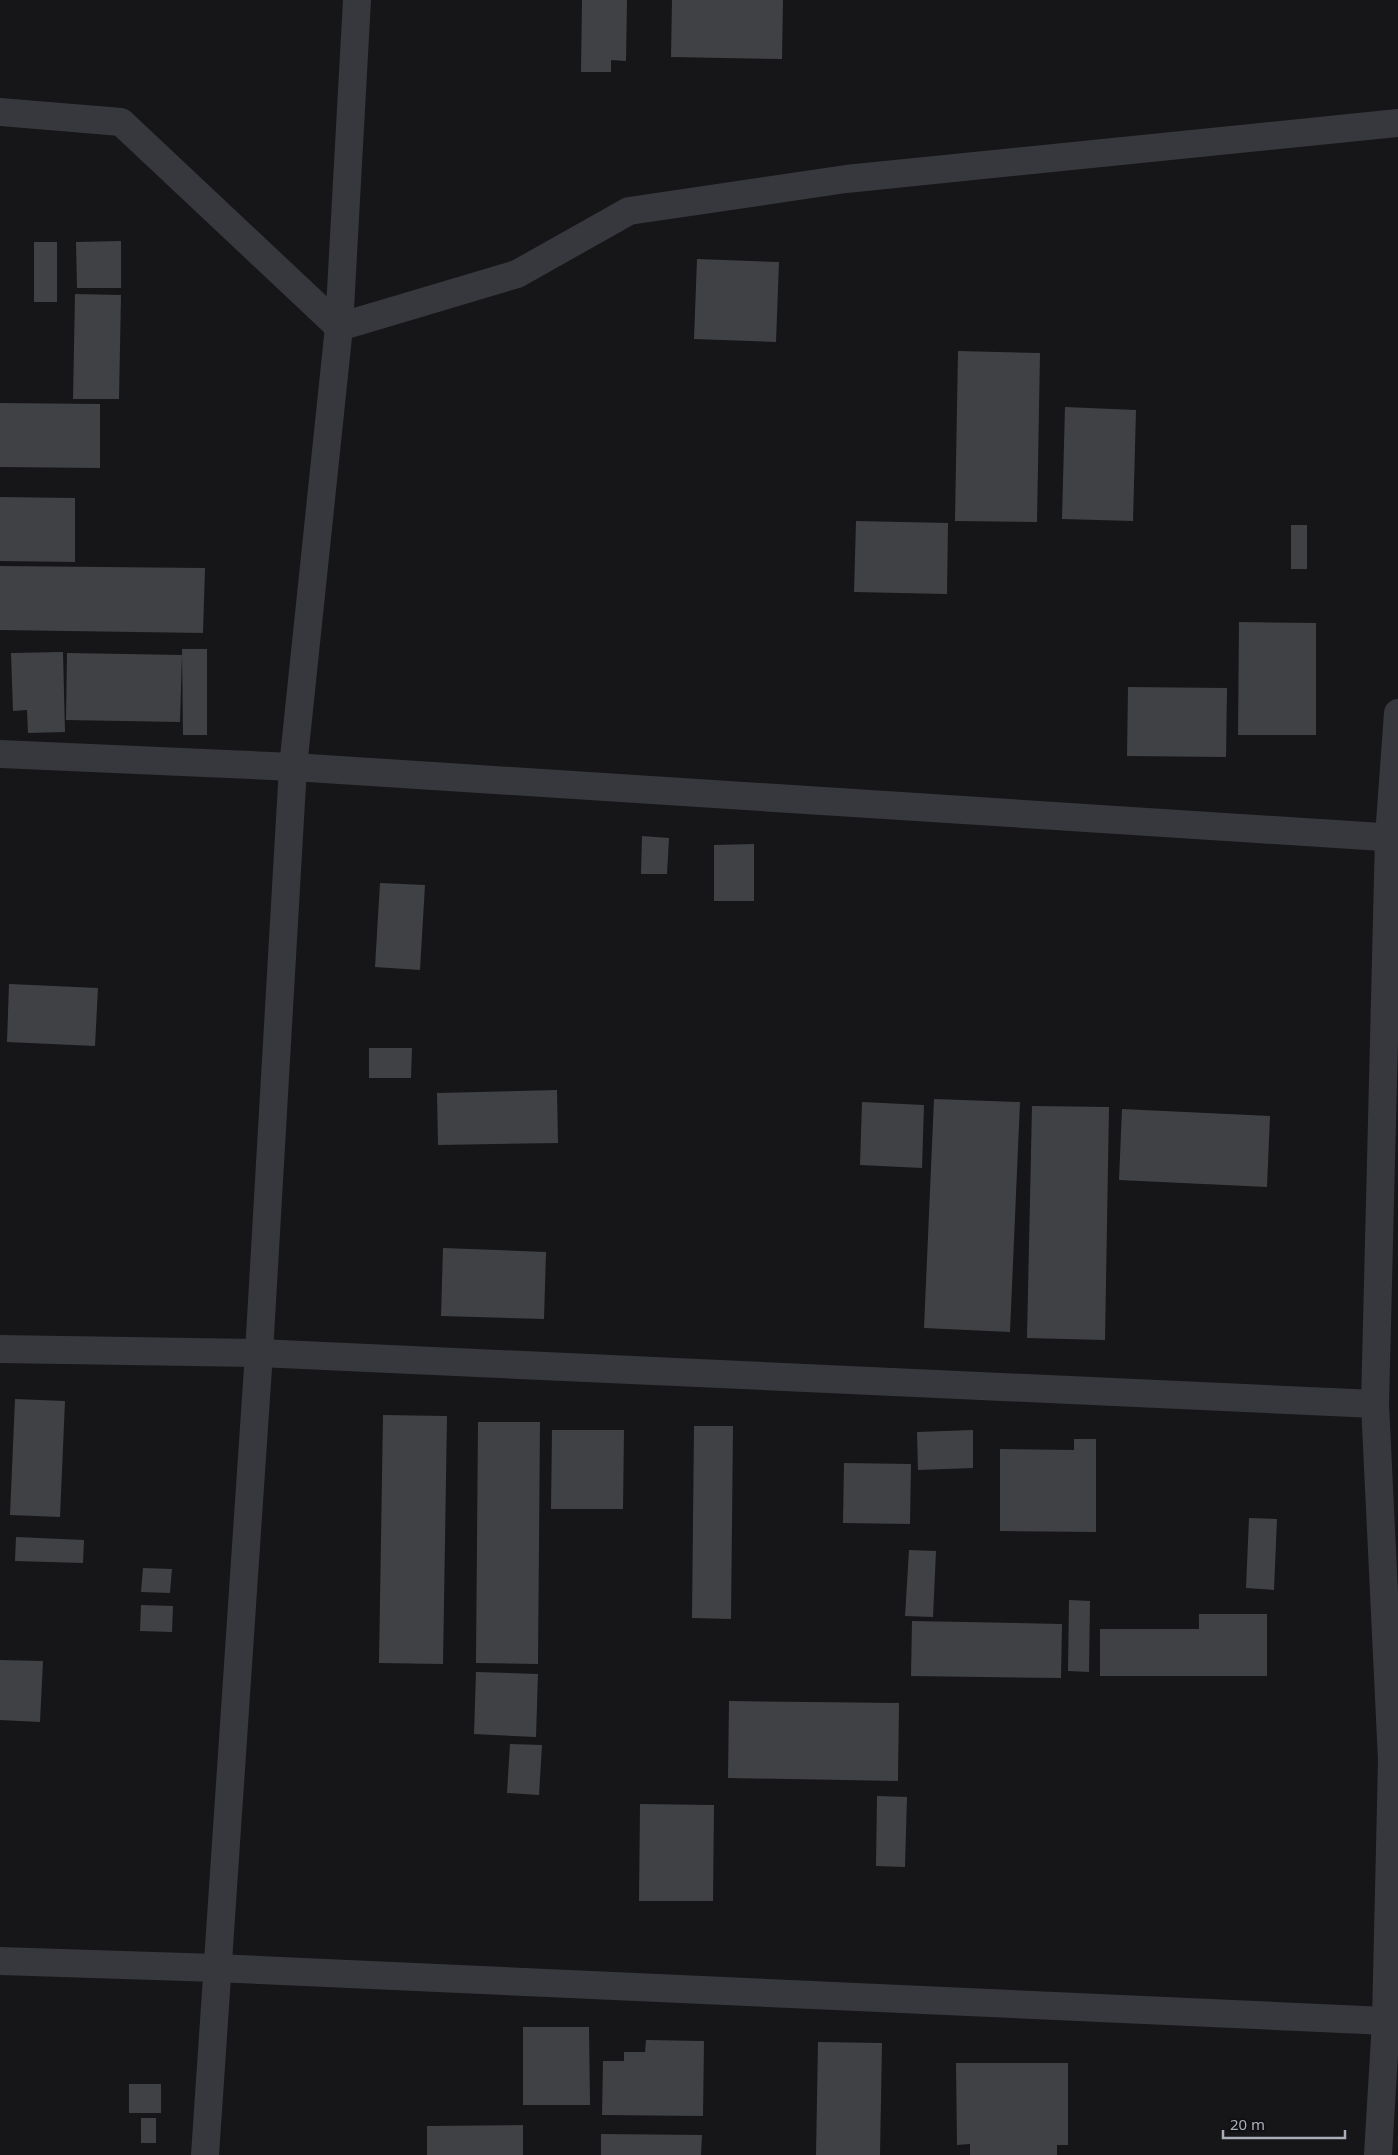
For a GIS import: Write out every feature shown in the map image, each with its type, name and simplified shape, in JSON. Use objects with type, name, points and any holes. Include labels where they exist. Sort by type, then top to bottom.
[{"type":"street","points":[[205,2155],[216,1968],[259,1352],[293,767],[339,327],[358,0]]},
{"type":"street","points":[[0,112],[121,122],[339,327]]},
{"type":"street","points":[[339,327],[517,274],[629,211],[846,179],[1398,123]]},
{"type":"street","points":[[1378,2155],[1386,2021],[1395,1760],[1375,1404],[1398,714]]},
{"type":"street","points":[[0,754],[293,767],[1394,837]]},
{"type":"street","points":[[0,1348],[259,1352],[1375,1404]]},
{"type":"street","points":[[0,1961],[216,1968],[1386,2021]]},
{"type":"building","points":[[582,0],[627,0],[626,61],[611,60],[611,72],[581,72]]},
{"type":"building","points":[[672,0],[783,0],[782,59],[671,57]]},
{"type":"building","points":[[121,241],[121,288],[77,288],[76,242]]},
{"type":"building","points":[[34,242],[57,242],[57,302],[34,302]]},
{"type":"building","points":[[697,259],[779,262],[776,342],[694,339]]},
{"type":"building","points":[[75,294],[121,295],[119,399],[73,399]]},
{"type":"building","points":[[958,351],[1040,353],[1037,522],[955,521]]},
{"type":"building","points":[[0,403],[100,404],[100,468],[0,467]]},
{"type":"building","points":[[1065,407],[1136,410],[1133,521],[1062,519]]},
{"type":"building","points":[[0,497],[75,498],[75,562],[0,561]]},
{"type":"building","points":[[856,521],[948,523],[947,594],[854,592]]},
{"type":"building","points":[[1291,525],[1307,525],[1307,569],[1291,569]]},
{"type":"building","points":[[0,566],[205,568],[203,633],[0,630]]},
{"type":"building","points":[[1239,622],[1316,623],[1316,735],[1238,735]]},
{"type":"building","points":[[182,649],[207,649],[207,735],[183,735]]},
{"type":"building","points":[[63,652],[65,732],[28,733],[27,710],[13,711],[11,653]]},
{"type":"building","points":[[67,653],[182,655],[180,722],[66,720]]},
{"type":"building","points":[[1128,687],[1227,688],[1226,757],[1127,756]]},
{"type":"building","points":[[642,836],[669,838],[667,874],[641,874]]},
{"type":"building","points":[[754,844],[754,901],[714,901],[714,845]]},
{"type":"building","points":[[380,883],[425,885],[420,970],[375,967]]},
{"type":"building","points":[[9,984],[98,988],[95,1046],[7,1042]]},
{"type":"building","points":[[369,1048],[412,1048],[411,1078],[369,1078]]},
{"type":"building","points":[[557,1090],[558,1143],[438,1145],[437,1093]]},
{"type":"building","points":[[934,1099],[1020,1102],[1010,1332],[924,1328]]},
{"type":"building","points":[[862,1102],[924,1105],[922,1168],[860,1165]]},
{"type":"building","points":[[1032,1106],[1109,1107],[1105,1340],[1027,1338]]},
{"type":"building","points":[[1122,1109],[1270,1116],[1267,1187],[1119,1180]]},
{"type":"building","points":[[443,1248],[546,1252],[544,1319],[441,1316]]},
{"type":"building","points":[[15,1399],[65,1401],[60,1517],[10,1515]]},
{"type":"building","points":[[383,1415],[447,1416],[443,1664],[379,1663]]},
{"type":"building","points":[[478,1422],[540,1422],[538,1664],[476,1663]]},
{"type":"building","points":[[694,1426],[733,1426],[731,1619],[692,1618]]},
{"type":"building","points":[[552,1430],[624,1430],[623,1509],[551,1509]]},
{"type":"building","points":[[973,1430],[973,1468],[918,1470],[917,1432]]},
{"type":"building","points":[[1074,1439],[1096,1439],[1096,1532],[1000,1531],[1000,1449],[1074,1450]]},
{"type":"building","points":[[844,1463],[911,1464],[910,1524],[843,1523]]},
{"type":"building","points":[[1249,1518],[1277,1519],[1274,1590],[1246,1588]]},
{"type":"building","points":[[16,1537],[84,1540],[83,1563],[15,1561]]},
{"type":"building","points":[[909,1550],[936,1551],[933,1617],[905,1616]]},
{"type":"building","points":[[143,1568],[172,1569],[170,1593],[141,1592]]},
{"type":"building","points":[[1069,1600],[1090,1601],[1089,1672],[1068,1671]]},
{"type":"building","points":[[141,1605],[173,1606],[172,1632],[140,1631]]},
{"type":"building","points":[[1199,1614],[1267,1614],[1267,1676],[1100,1676],[1100,1629],[1199,1629]]},
{"type":"building","points":[[912,1621],[1062,1624],[1061,1678],[911,1676]]},
{"type":"building","points":[[0,1660],[43,1661],[40,1722],[0,1720]]},
{"type":"building","points":[[476,1672],[538,1674],[536,1737],[474,1734]]},
{"type":"building","points":[[729,1701],[899,1703],[898,1781],[728,1778]]},
{"type":"building","points":[[510,1744],[542,1745],[539,1795],[507,1793]]},
{"type":"building","points":[[877,1796],[907,1797],[905,1867],[876,1866]]},
{"type":"building","points":[[640,1804],[714,1805],[713,1901],[639,1901]]},
{"type":"building","points":[[523,2027],[589,2027],[590,2105],[523,2105]]},
{"type":"building","points":[[646,2040],[704,2041],[703,2116],[602,2115],[603,2061],[624,2061],[624,2052],[645,2052]]},
{"type":"building","points":[[818,2042],[882,2043],[880,2155],[816,2155]]},
{"type":"building","points":[[956,2063],[1068,2063],[1068,2145],[1057,2145],[1057,2155],[970,2155],[970,2144],[957,2145]]},
{"type":"building","points":[[129,2084],[161,2084],[161,2113],[129,2113]]},
{"type":"building","points":[[141,2118],[156,2118],[156,2143],[141,2143]]},
{"type":"building","points":[[523,2125],[523,2155],[427,2155],[427,2126]]},
{"type":"building","points":[[601,2134],[702,2135],[701,2155],[601,2155]]}]
